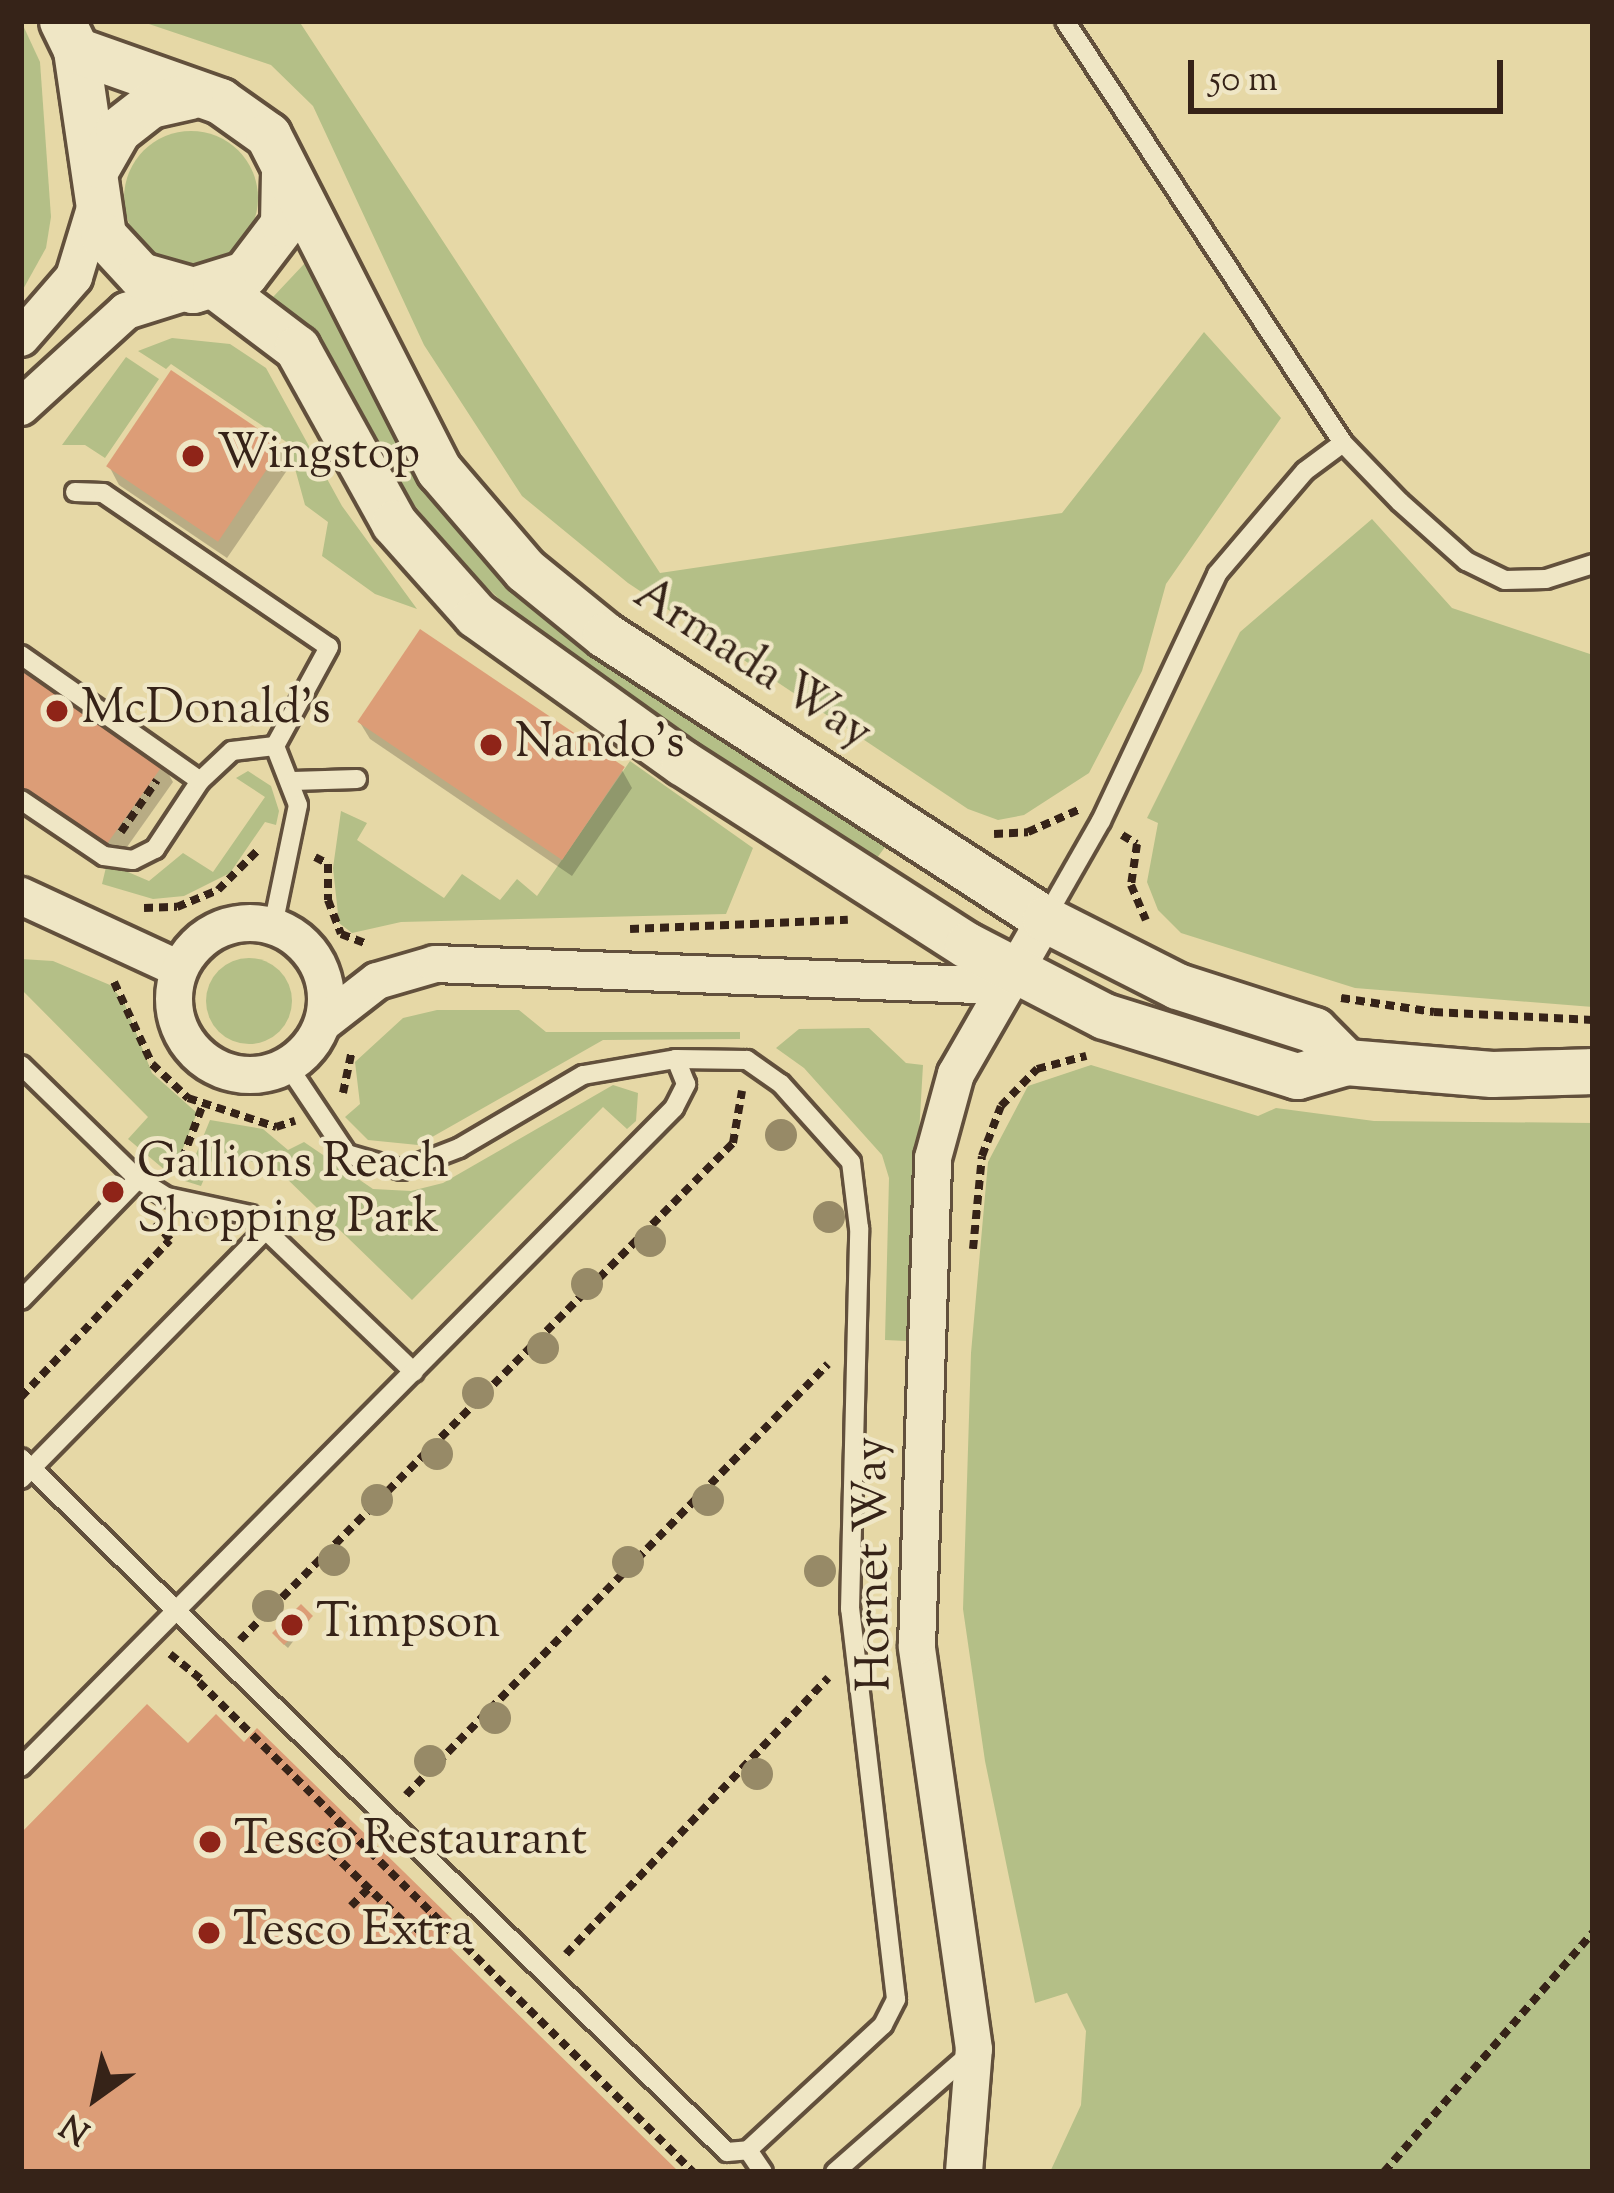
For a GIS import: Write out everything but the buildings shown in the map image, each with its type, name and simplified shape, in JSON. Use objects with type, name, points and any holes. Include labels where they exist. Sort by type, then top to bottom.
[{"type":"street","name":"Armada Way","points":[[69,36],[190,96],[246,114],[282,161],[406,416],[439,470],[525,570],[605,635],[1045,919],[1177,986],[1313,1030],[1346,1062]]},
{"type":"street","name":"Armada Way","points":[[69,36],[104,235],[140,275],[204,288],[296,348],[394,523],[476,615],[683,763],[1008,978],[1177,1044],[1297,1076],[1346,1062],[1471,1073],[1593,1071]]},
{"type":"street","points":[[21,338],[74,277],[97,186],[118,130],[150,105],[190,96]]},
{"type":"street","points":[[21,407],[126,310],[245,274],[275,238],[287,193],[282,161]]},
{"type":"street","points":[[21,896],[179,968]]},
{"type":"street","name":"Hornet Way","points":[[964,2172],[974,2049],[932,1788],[916,1538],[933,1158],[956,1074],[1045,919]]},
{"type":"street","points":[[322,1023],[327,999],[312,954],[273,926],[228,925],[208,934],[179,968],[175,1015],[199,1056],[241,1075],[288,1066],[322,1023],[377,981],[435,964],[1008,978]]},
{"type":"lane","points":[[1065,21],[1343,443],[1466,561],[1505,580],[1546,579],[1593,564]]},
{"type":"lane","points":[[1045,919],[1101,821],[1216,574],[1306,471],[1343,443]]},
{"type":"lane","points":[[75,492],[103,493],[329,647],[275,746]]},
{"type":"lane","points":[[21,655],[200,781]]},
{"type":"lane","points":[[21,800],[104,856],[133,860],[155,849],[200,781],[232,751],[275,746]]},
{"type":"lane","points":[[273,926],[296,826],[293,781],[275,746]]},
{"type":"lane","points":[[293,781],[357,779]]},
{"type":"lane","points":[[21,1767],[674,1108],[686,1084],[676,1059]]},
{"type":"lane","points":[[268,1228],[24,1468],[176,1608],[673,2104],[727,2152],[748,2150],[883,2024],[896,1999],[854,1651],[858,1185],[831,1135],[747,1060],[618,1063],[583,1075],[459,1148],[402,1170],[347,1154],[288,1066]]},
{"type":"lane","points":[[21,1065],[138,1179],[167,1197],[232,1209],[268,1228],[414,1372]]},
{"type":"lane","points":[[21,1300],[138,1179]]},
{"type":"lane","points":[[835,2172],[974,2049]]},
{"type":"lane","points":[[748,2150],[763,2172]]},
{"type":"path","points":[[108,850],[165,769]]},
{"type":"path","points":[[978,830],[1028,832],[1071,806],[1082,812]]},
{"type":"path","points":[[1124,836],[1137,844],[1131,885],[1151,927]]},
{"type":"path","points":[[316,858],[328,864],[328,900],[346,940],[385,936]]},
{"type":"path","points":[[624,929],[838,925]]},
{"type":"path","points":[[100,971],[131,1004],[152,1064],[202,1107],[276,1127],[290,1124]]},
{"type":"path","points":[[1328,996],[1434,1012],[1593,1020]]},
{"type":"path","points":[[343,1080],[363,1039]]},
{"type":"path","points":[[971,1273],[982,1156],[1001,1106],[1037,1070],[1093,1054],[1109,1059]]},
{"type":"path","points":[[239,1642],[734,1143],[747,1060]]},
{"type":"path","points":[[175,1177],[202,1107]]},
{"type":"path","points":[[21,1396],[170,1240],[154,1227],[160,1216]]},
{"type":"path","points":[[394,1786],[405,1795],[833,1359]]},
{"type":"path","points":[[560,1960],[854,1651]]},
{"type":"path","points":[[199,1682],[693,2172]]},
{"type":"path","points":[[341,1821],[321,1841],[416,1934],[436,1915]]},
{"type":"path","points":[[351,1906],[369,1888]]},
{"type":"path","points":[[1384,2172],[1593,1932]]},
{"type":"green space","points":[[21,21],[40,62],[51,217],[46,248],[21,293]]},
{"type":"green space","points":[[140,21],[299,21],[660,573],[1062,513],[1204,332],[1281,418],[1166,584],[1142,671],[1089,773],[1024,815],[998,820],[968,809],[628,583],[522,496],[424,345],[313,106],[271,65]]},
{"type":"green space","points":[[191,131],[217,136],[238,151],[253,172],[258,198],[253,224],[238,245],[217,260],[191,265],[165,260],[144,245],[129,224],[124,198],[129,172],[144,151],[165,136]]},
{"type":"green space","points":[[305,263],[415,474],[502,581],[581,644],[888,843],[877,858],[554,650],[467,569],[406,495],[316,331],[273,297]]},
{"type":"green space","points":[[172,338],[230,344],[266,368],[342,506],[417,609],[375,594],[322,556],[328,522],[305,505],[288,443],[171,364],[166,369],[138,351]]},
{"type":"green space","points":[[126,357],[159,379],[105,458],[85,445],[62,445]]},
{"type":"green space","points":[[1372,519],[1452,608],[1593,655],[1593,1007],[1355,988],[1181,933],[1158,910],[1147,882],[1158,823],[1147,818],[1240,632]]},
{"type":"green space","points":[[630,761],[753,848],[726,914],[401,922],[352,933],[339,923],[333,868],[341,811],[367,823],[357,840],[444,898],[462,874],[500,900],[517,879],[537,896]]},
{"type":"green space","points":[[248,771],[271,786],[279,811],[276,825],[265,822],[230,873],[184,896],[153,899],[102,884],[107,863],[149,881],[183,853],[213,872],[265,797],[236,778]]},
{"type":"green space","points":[[249,958],[279,971],[292,1001],[279,1031],[249,1044],[219,1031],[206,1001],[219,971]]},
{"type":"green space","points":[[21,959],[53,961],[110,985],[124,1002],[152,1073],[197,1113],[172,1176],[128,1139],[148,1117],[21,989]]},
{"type":"green space","points":[[437,1010],[519,1010],[546,1032],[740,1032],[740,1039],[603,1040],[418,1145],[368,1140],[345,1117],[360,1104],[355,1062],[403,1018]]},
{"type":"green space","points":[[869,1028],[906,1063],[923,1065],[907,1341],[885,1340],[889,1178],[882,1155],[804,1068],[776,1048],[799,1029]]},
{"type":"green space","points":[[1091,1065],[1258,1116],[1276,1108],[1374,1121],[1593,1123],[1593,2172],[1050,2172],[1081,2105],[1086,2031],[1067,1993],[1035,2003],[985,1761],[963,1609],[971,1353],[988,1162],[1028,1086]]},
{"type":"green space","points":[[613,1085],[638,1093],[636,1121],[627,1129],[603,1107],[412,1300],[282,1174],[243,1158],[213,1158],[201,1186],[185,1181],[210,1120],[263,1129],[288,1150],[304,1142],[373,1189],[411,1191],[443,1183]]},
{"type":"place","name":"Wingstop","points":[[193,456]]},
{"type":"place","name":"McDonald's","points":[[57,711]]},
{"type":"place","name":"Nando's","points":[[491,745]]},
{"type":"place","name":"Gallions Reach Shopping Park","points":[[113,1192]]},
{"type":"place","name":"Timpson","points":[[292,1625]]},
{"type":"place","name":"Tesco Restaurant","points":[[210,1842]]},
{"type":"place","name":"Tesco Extra","points":[[209,1933]]}]
